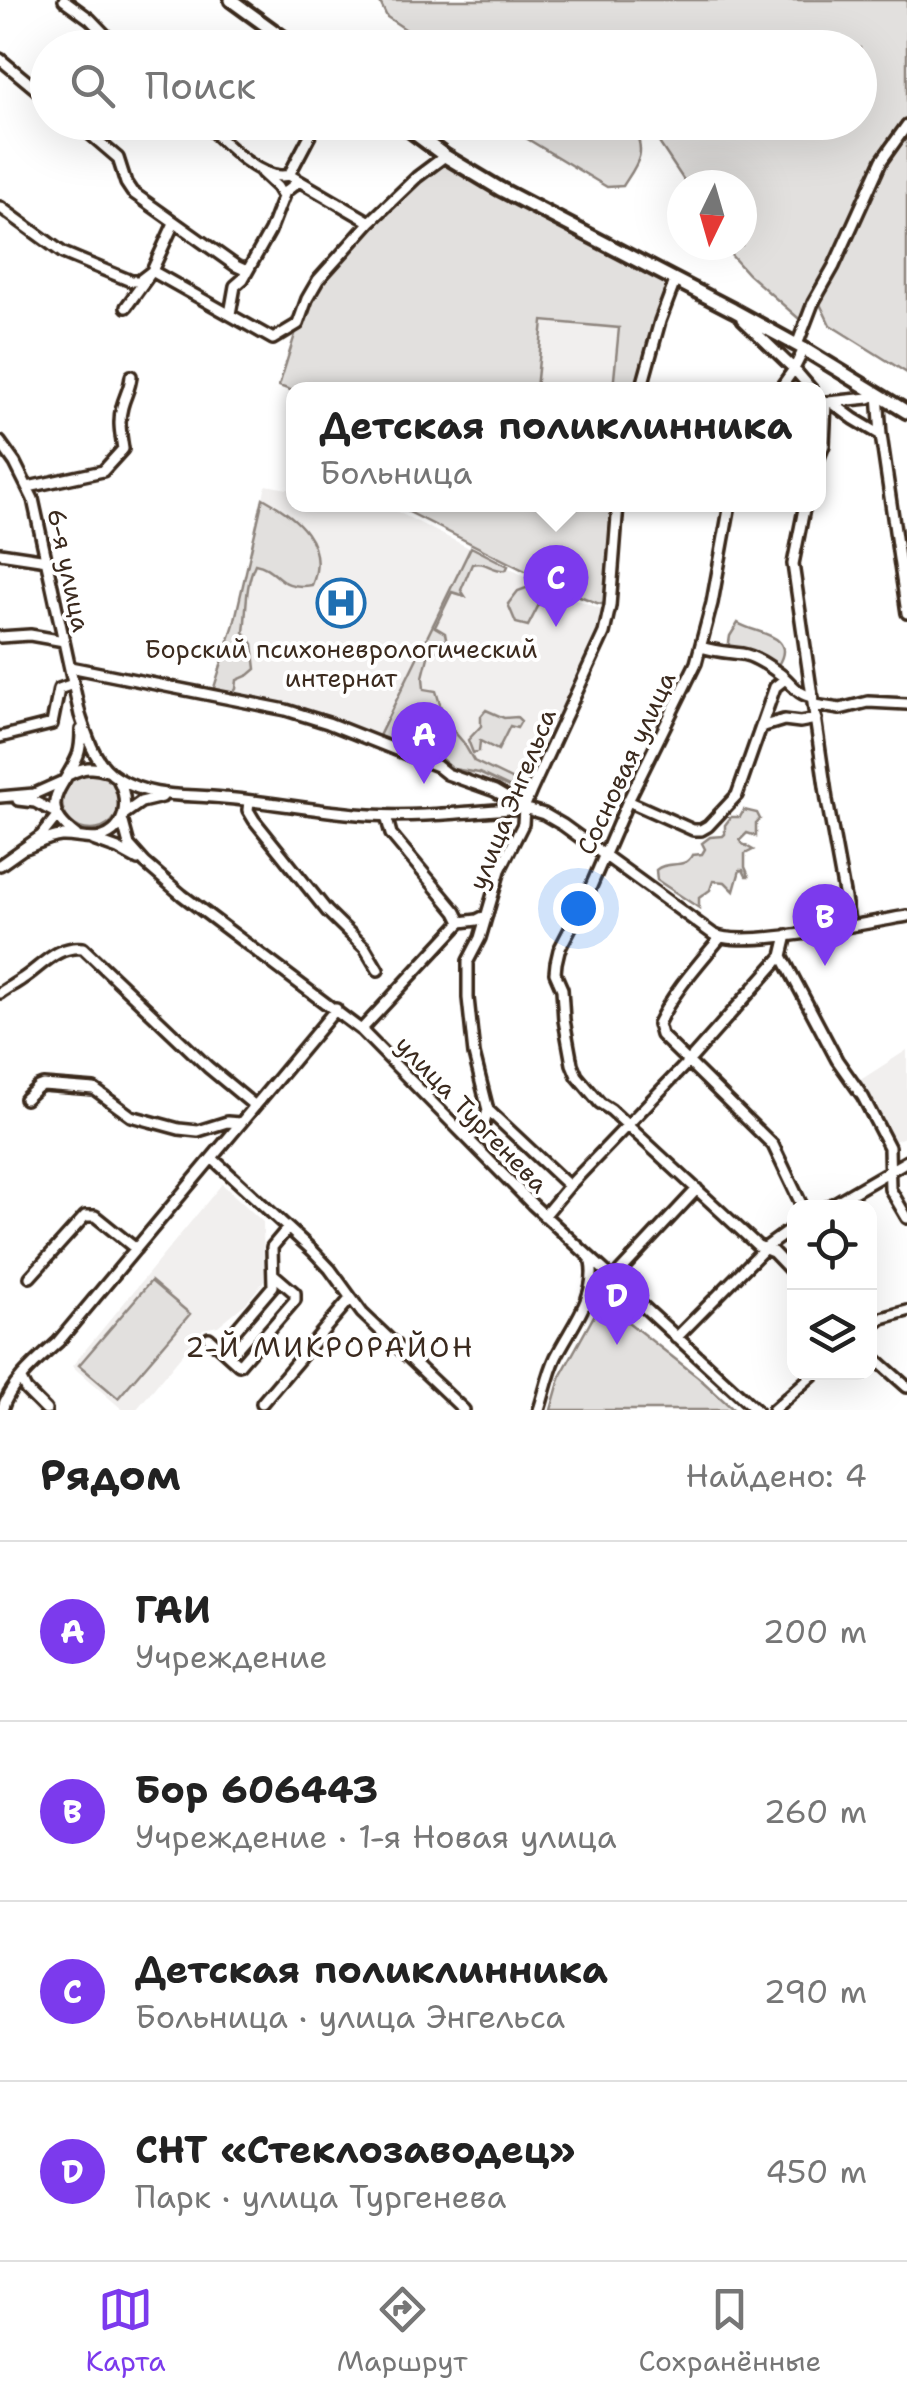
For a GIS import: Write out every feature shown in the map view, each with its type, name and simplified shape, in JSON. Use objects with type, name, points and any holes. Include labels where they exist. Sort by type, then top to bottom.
[{"type":"main road","points":[[231,0],[272,30]]},
{"type":"main road","points":[[423,140],[500,190],[733,310],[907,412]]},
{"type":"street","points":[[64,0],[101,30]]},
{"type":"street","points":[[0,59],[30,84]]},
{"type":"street","points":[[785,382],[794,369],[813,303],[882,160],[907,125]]},
{"type":"street","points":[[97,140],[118,158],[132,192],[247,271]]},
{"type":"street","points":[[223,140],[277,187],[283,197]]},
{"type":"street","points":[[230,314],[236,286],[270,231],[310,140]]},
{"type":"street","points":[[152,272],[273,339],[298,324],[318,280],[370,222],[445,156]]},
{"type":"street","points":[[260,171],[294,178],[370,222]]},
{"type":"street","points":[[0,206],[63,253],[131,281],[138,282],[152,272]]},
{"type":"street","points":[[126,307],[152,272],[174,223]]},
{"type":"street","points":[[643,382],[675,281]]},
{"type":"street","points":[[733,310],[805,382]]},
{"type":"street","points":[[28,487],[104,470],[123,448],[122,405],[130,389],[130,376]]},
{"type":"street","points":[[826,402],[878,394],[907,614]]},
{"type":"street","points":[[826,403],[881,435]]},
{"type":"street","name":"6-я улица","points":[[0,442],[16,463],[33,499],[80,715]]},
{"type":"street","name":"улица Энгельса","points":[[488,1110],[474,1054],[468,961],[480,938],[500,870],[524,824],[524,808],[604,633],[617,512]]},
{"type":"street","name":"Сосновая улица","points":[[729,512],[696,663],[559,950],[555,973],[562,988],[567,1038],[577,1076],[600,1103],[758,1246],[773,1252],[787,1267]]},
{"type":"street","points":[[803,512],[793,564],[850,926]]},
{"type":"street","points":[[0,552],[47,560]]},
{"type":"street","points":[[0,637],[30,635],[64,641]]},
{"type":"street","points":[[701,647],[746,655],[785,679],[800,694],[840,709],[868,702],[907,704]]},
{"type":"street","points":[[70,667],[264,704],[438,766],[447,774],[544,814],[720,938],[787,935],[907,916]]},
{"type":"street","points":[[628,801],[692,830],[708,826],[737,795],[775,687],[785,679]]},
{"type":"street","points":[[0,737],[52,724],[59,689],[73,684]]},
{"type":"street","points":[[80,715],[93,753],[114,775],[126,801],[123,817]]},
{"type":"street","points":[[0,866],[41,836],[56,814],[57,792],[80,752],[80,715]]},
{"type":"street","points":[[761,727],[784,720],[816,719]]},
{"type":"street","points":[[0,798],[34,794],[81,768],[96,767],[143,790],[171,796],[222,797],[386,816],[524,808]]},
{"type":"street","points":[[23,850],[51,838],[101,838],[141,802],[171,796]]},
{"type":"street","points":[[0,798],[36,802],[83,838]]},
{"type":"street","points":[[249,801],[248,810],[254,820],[327,911],[365,948],[378,970]]},
{"type":"street","points":[[386,816],[391,834],[456,912],[460,922]]},
{"type":"street","name":"улица Тургенева","points":[[123,817],[128,845],[145,864],[361,1030],[544,1216],[756,1410]]},
{"type":"street","name":"улица Тургенева","points":[[83,838],[118,849],[145,864]]},
{"type":"street","points":[[361,1030],[460,922],[487,915]]},
{"type":"street","points":[[544,1216],[782,956],[787,935]]},
{"type":"street","points":[[720,938],[680,987],[658,1024],[662,1036],[773,1144],[800,1200]]},
{"type":"street","points":[[0,993],[57,953],[83,948],[255,1106]]},
{"type":"street","points":[[782,956],[836,1060],[872,1113],[888,1147],[890,1189],[907,1218]]},
{"type":"street","points":[[2,1410],[9,1392],[58,1342],[336,1009]]},
{"type":"street","points":[[24,1099],[43,1085],[88,1088],[99,1091],[131,1116],[179,1129],[194,1132],[226,1122],[240,1123]]},
{"type":"street","points":[[468,1139],[484,1124],[488,1110],[568,1186]]},
{"type":"street","points":[[213,1158],[330,1269],[362,1313],[464,1410]]},
{"type":"street","points":[[839,1200],[907,1161]]},
{"type":"street","points":[[612,1280],[696,1188]]},
{"type":"street","points":[[30,1277],[84,1216],[94,1216],[136,1249]]},
{"type":"street","points":[[234,1332],[270,1290],[272,1247],[288,1228]]},
{"type":"street","points":[[676,1338],[765,1248],[787,1232]]},
{"type":"street","points":[[540,1410],[554,1361],[593,1280],[591,1260]]},
{"type":"street","points":[[209,1338],[239,1365],[296,1300],[295,1293],[273,1274]]},
{"type":"street","points":[[584,1304],[606,1293],[628,1295]]},
{"type":"street","points":[[262,1403],[350,1299]]},
{"type":"street","points":[[877,1321],[907,1311]]},
{"type":"street","points":[[877,1317],[882,1318]]},
{"type":"street","points":[[877,1360],[907,1387]]},
{"type":"street","points":[[21,1380],[46,1410]]},
{"type":"street","points":[[773,1410],[807,1380]]},
{"type":"shaded area","points":[[379,0],[907,0],[907,373],[830,325],[820,304],[813,303],[805,324],[735,260],[757,260],[757,170],[677,170],[657,140],[877,140],[877,30],[406,30],[387,17]]},
{"type":"shaded area","points":[[529,140],[638,140],[639,159],[623,186],[607,187]]},
{"type":"shaded area","points":[[445,156],[675,281],[643,382],[614,382],[619,328],[543,321],[537,382],[286,382],[286,388],[279,386],[303,309],[344,250]]},
{"type":"shaded area","points":[[542,321],[619,328],[614,382],[537,382]]},
{"type":"shaded area","points":[[266,485],[286,489],[286,512],[398,512],[554,591],[604,610],[595,645],[522,802],[449,771],[439,762],[329,719],[213,691],[234,624]]},
{"type":"shaded area","points":[[263,498],[307,533],[316,556],[316,570],[312,585],[300,586],[255,564],[244,632],[253,644],[256,669],[237,680],[232,694],[213,691],[234,624]]},
{"type":"shaded area","points":[[409,512],[617,512],[610,606],[555,586]]},
{"type":"shaded area","points":[[471,547],[508,566],[501,570],[472,564],[461,590],[465,596],[452,592],[435,627],[445,633],[447,644],[442,650],[429,653],[424,689],[436,691],[445,721],[474,761],[517,782],[513,789],[479,773],[453,769],[438,756],[412,744],[397,745],[378,738]]},
{"type":"shaded area","points":[[531,578],[554,591],[557,599],[545,593],[528,626],[516,623],[508,604],[518,591],[529,587]]},
{"type":"shaded area","points":[[738,623],[778,641],[783,654],[778,665],[748,650],[728,649]]},
{"type":"shaded area","points":[[486,710],[521,721],[517,728],[510,726],[498,750],[480,741],[479,751],[473,753],[468,740],[481,726]]},
{"type":"shaded area","points":[[91,772],[112,780],[120,801],[112,822],[91,830],[70,822],[62,801],[70,780]]},
{"type":"shaded area","points":[[744,810],[757,813],[760,819],[756,836],[747,833],[740,840],[753,850],[745,854],[749,876],[740,870],[734,891],[725,882],[713,881],[710,890],[699,898],[699,908],[657,880],[656,870],[702,854],[702,843],[710,837],[723,836],[731,817],[740,817]]},
{"type":"shaded area","points":[[907,1050],[907,1136],[892,1142],[860,1083]]},
{"type":"shaded area","points":[[222,1184],[263,1222],[264,1281],[246,1303],[218,1326],[203,1329],[136,1410],[123,1410],[72,1366]]},
{"type":"shaded area","points":[[151,1281],[190,1314],[118,1398],[79,1365]]},
{"type":"shaded area","points":[[610,1308],[734,1410],[551,1410],[561,1375],[595,1314]]},
{"type":"place","name":"Борский психоневрологический интернат","points":[[341,603]]},
{"type":"place","name":"Детская поликлинника","points":[[556,627]]},
{"type":"place","name":"ГАИ","points":[[424,784]]},
{"type":"place","name":"Бор 606443","points":[[825,966]]},
{"type":"place","name":"СНТ «Стеклозаводец»","points":[[617,1345]]},
{"type":"district","name":"2-Й МИКРОРАЙОН","points":[[330,1347]]}]
